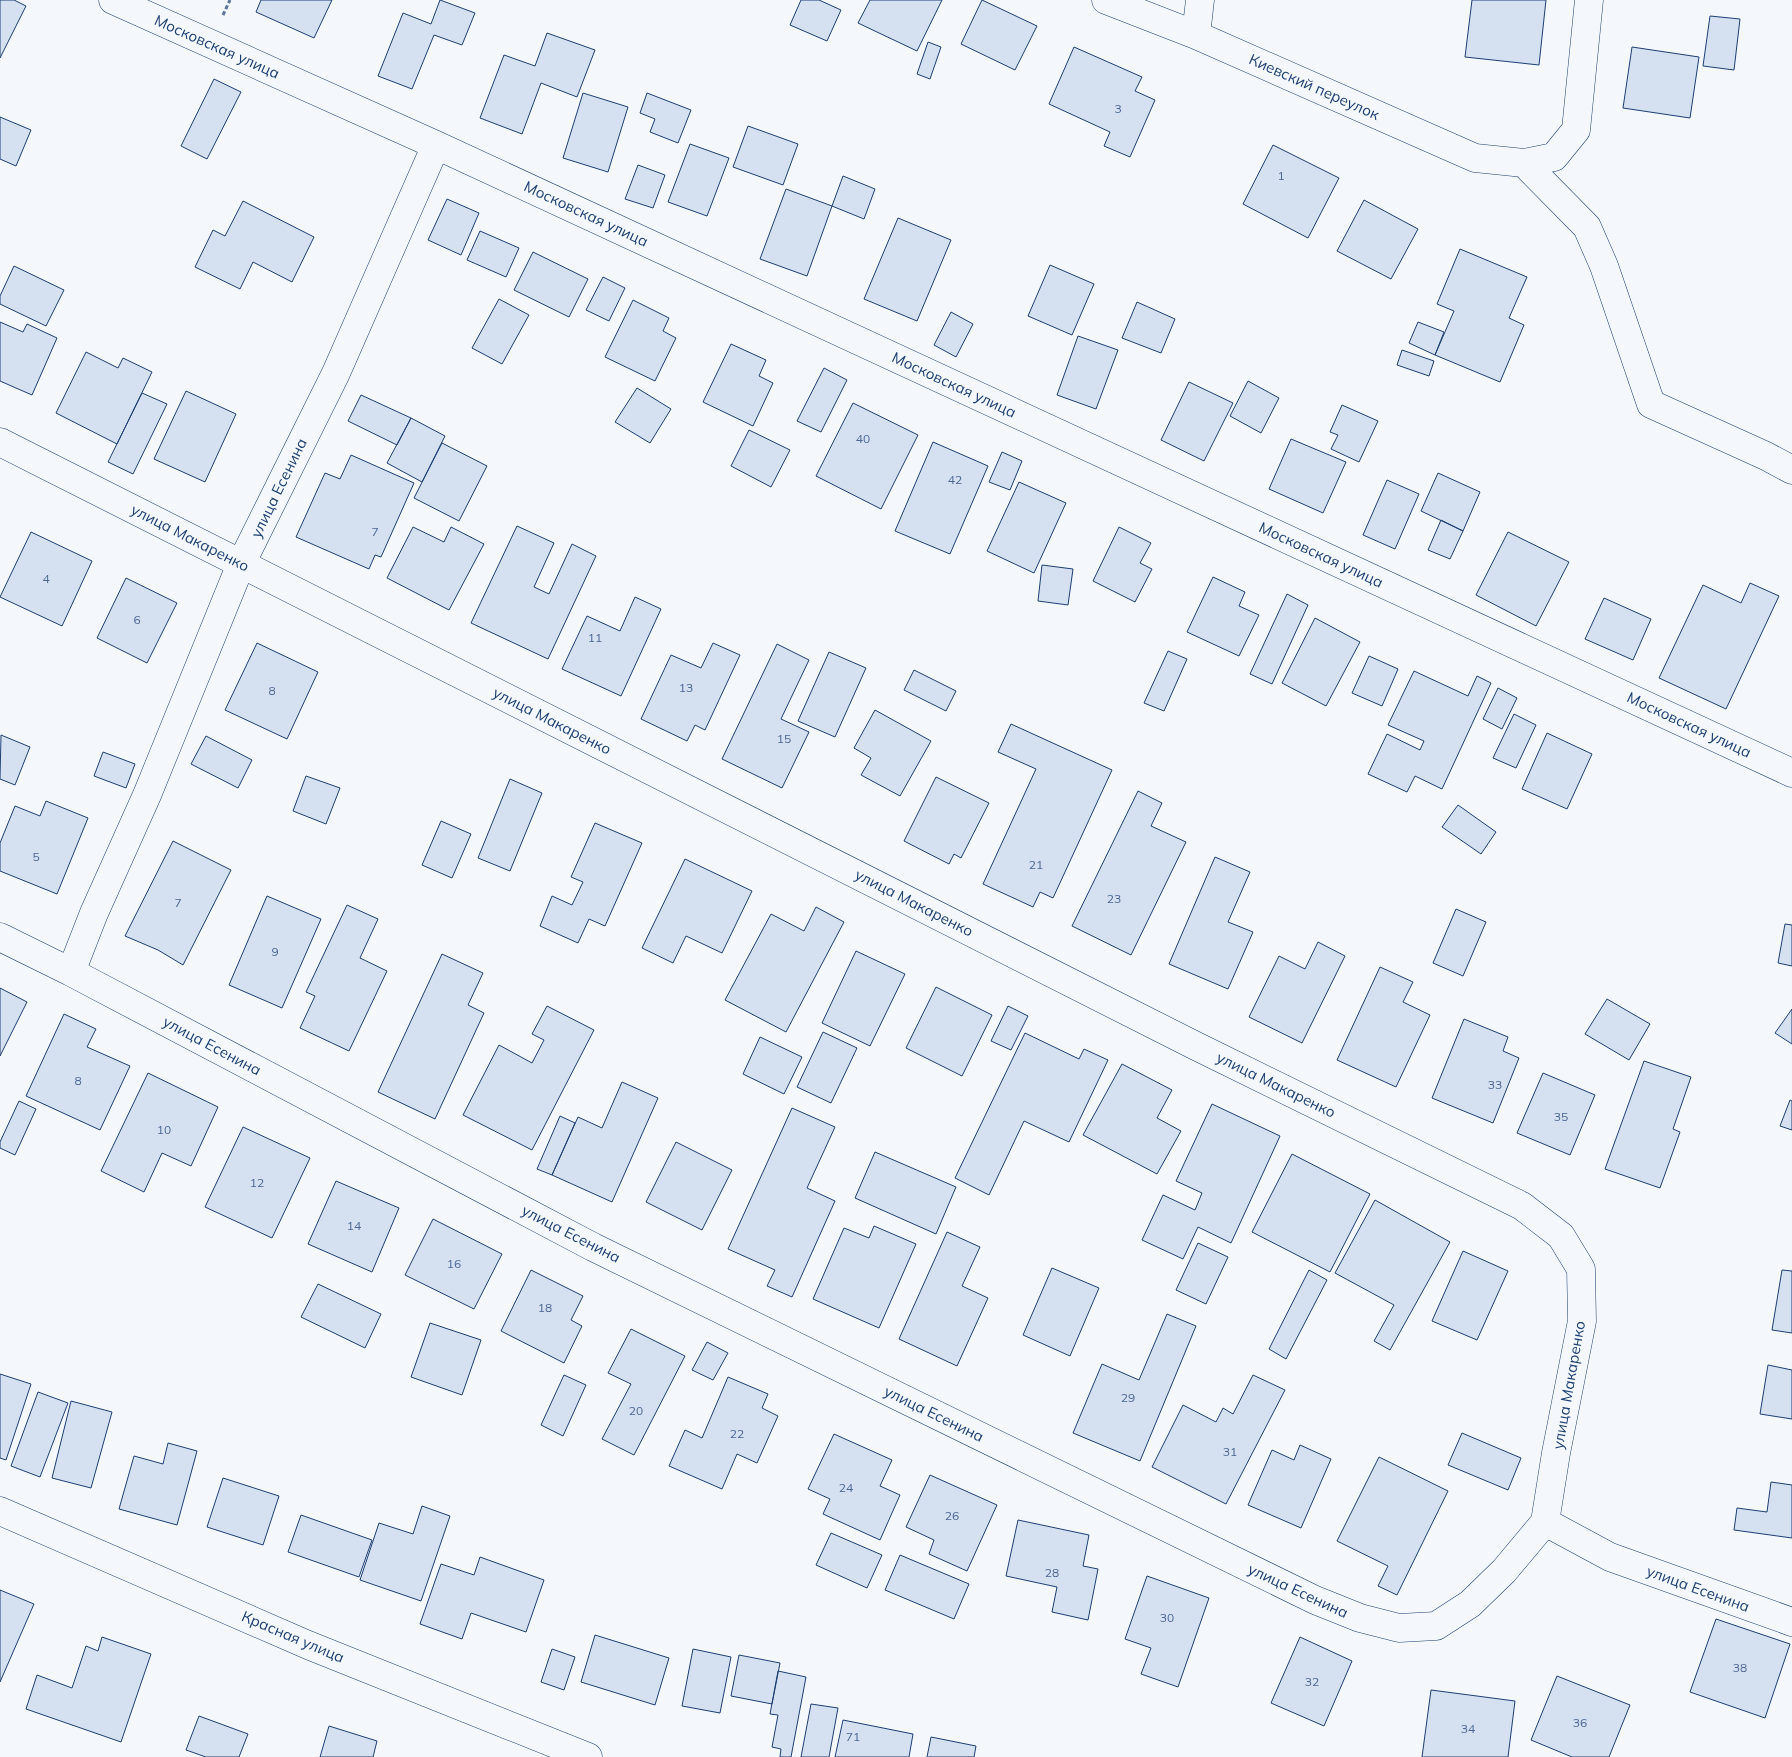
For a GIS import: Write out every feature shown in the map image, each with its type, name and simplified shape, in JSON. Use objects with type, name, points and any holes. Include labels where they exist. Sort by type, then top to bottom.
[{"type":"street","name":"Московская улица","points":[[113,0],[436,145],[1792,773]]},
{"type":"street","name":"Киевский переулок","points":[[1106,0],[1196,35],[1475,158],[1524,163],[1554,157],[1576,130],[1589,0]]},
{"type":"street","points":[[1196,35],[1200,0]]},
{"type":"street","name":"улица Есенина","points":[[71,972],[94,913],[147,794],[241,564],[336,373],[436,145]]},
{"type":"street","points":[[1524,163],[1587,227],[1604,266],[1651,404],[1766,456],[1792,470]]},
{"type":"street","name":"улица Макаренко","points":[[0,442],[1187,1041],[1522,1206],[1561,1236],[1581,1269],[1582,1321],[1558,1443],[1546,1522]]},
{"type":"street","name":"улица Есенина","points":[[0,937],[71,972],[594,1247],[1315,1600],[1360,1618],[1399,1628],[1436,1626],[1470,1604],[1504,1571],[1546,1522],[1610,1557],[1792,1622]]},
{"type":"street","name":"Красная улица","points":[[0,1511],[308,1645],[588,1757]]},
{"type":"building","points":[[0,0],[14,0],[26,6],[0,58]]},
{"type":"building","points":[[261,0],[332,0],[314,38],[256,12]]},
{"type":"building","points":[[440,0],[475,13],[462,45],[434,35],[412,89],[378,76],[403,13],[431,24]]},
{"type":"building","points":[[801,0],[819,0],[841,10],[827,41],[790,25]]},
{"type":"building","points":[[870,0],[942,0],[917,51],[858,23]]},
{"type":"building","points":[[982,0],[1037,26],[1015,70],[961,44]]},
{"type":"building","points":[[1472,0],[1546,0],[1539,65],[1465,57]]},
{"type":"building","points":[[1710,16],[1740,19],[1734,70],[1703,66]]},
{"type":"building","points":[[547,33],[595,50],[577,97],[541,83],[522,134],[480,118],[504,55],[535,66]]},
{"type":"building","points":[[928,42],[941,47],[930,79],[917,74]]},
{"type":"building","points":[[1074,47],[1142,77],[1135,91],[1155,100],[1130,157],[1104,146],[1110,132],[1049,104]]},
{"type":"building","points":[[1632,47],[1699,57],[1690,118],[1623,108]]},
{"type":"building","points":[[214,79],[241,92],[207,159],[181,146]]},
{"type":"building","points":[[583,93],[628,107],[608,172],[563,158]]},
{"type":"building","points":[[647,93],[691,110],[678,143],[650,132],[655,119],[640,113]]},
{"type":"building","points":[[0,117],[31,130],[16,166],[0,159]]},
{"type":"building","points":[[748,126],[798,144],[783,185],[733,167]]},
{"type":"building","points":[[690,144],[729,158],[707,216],[668,202]]},
{"type":"building","points":[[1273,145],[1339,178],[1308,238],[1243,204]]},
{"type":"building","points":[[638,165],[665,175],[653,208],[625,199]]},
{"type":"building","points":[[843,176],[875,189],[864,219],[832,206]]},
{"type":"building","points":[[786,189],[832,206],[807,276],[760,259]]},
{"type":"building","points":[[447,199],[479,213],[461,255],[428,240]]},
{"type":"building","points":[[1364,200],[1418,229],[1391,279],[1337,251]]},
{"type":"building","points":[[243,201],[314,237],[292,282],[253,262],[240,289],[195,267],[213,230],[225,236]]},
{"type":"building","points":[[898,218],[951,240],[917,321],[864,299]]},
{"type":"building","points":[[480,231],[519,248],[506,277],[467,260]]},
{"type":"building","points":[[1460,249],[1527,277],[1509,318],[1524,325],[1500,382],[1435,355],[1454,311],[1437,304]]},
{"type":"building","points":[[533,252],[588,279],[569,317],[514,290]]},
{"type":"building","points":[[1050,265],[1094,284],[1072,335],[1028,316]]},
{"type":"building","points":[[14,266],[64,290],[46,326],[0,304],[0,296]]},
{"type":"building","points":[[603,277],[625,288],[609,321],[586,310]]},
{"type":"building","points":[[499,299],[529,315],[502,364],[472,348]]},
{"type":"building","points":[[633,300],[669,318],[663,331],[676,338],[655,381],[605,357]]},
{"type":"building","points":[[1137,302],[1175,319],[1161,353],[1122,338]]},
{"type":"building","points":[[951,312],[973,324],[956,357],[934,345]]},
{"type":"building","points":[[0,322],[23,332],[27,324],[57,338],[32,395],[0,381]]},
{"type":"building","points":[[1418,322],[1444,332],[1435,355],[1409,343]]},
{"type":"building","points":[[1078,336],[1118,350],[1096,409],[1057,395]]},
{"type":"building","points":[[731,344],[766,360],[759,376],[773,383],[753,426],[703,402]]},
{"type":"building","points":[[1402,350],[1434,361],[1429,376],[1397,365]]},
{"type":"building","points":[[86,352],[118,368],[123,358],[152,372],[117,444],[56,413]]},
{"type":"building","points":[[824,368],[847,380],[821,432],[797,421]]},
{"type":"building","points":[[1248,381],[1279,398],[1261,433],[1230,416]]},
{"type":"building","points":[[1189,382],[1233,403],[1204,461],[1161,440]]},
{"type":"building","points":[[637,388],[671,409],[650,443],[615,422]]},
{"type":"building","points":[[186,391],[236,414],[205,482],[154,459]]},
{"type":"building","points":[[142,393],[167,404],[133,474],[108,462]]},
{"type":"building","points":[[361,395],[411,418],[397,445],[348,421]]},
{"type":"building","points":[[853,403],[918,435],[881,509],[816,476]]},
{"type":"building","points":[[1342,405],[1378,421],[1359,462],[1331,449],[1338,435],[1330,432]]},
{"type":"building","points":[[411,418],[445,436],[422,482],[387,463]]},
{"type":"building","points":[[749,430],[790,450],[771,487],[731,466]]},
{"type":"building","points":[[1291,439],[1346,462],[1323,513],[1269,489]]},
{"type":"building","points":[[933,442],[988,466],[950,554],[895,531]]},
{"type":"building","points":[[442,443],[487,466],[459,521],[414,498]]},
{"type":"building","points":[[1002,452],[1022,461],[1010,490],[989,482]]},
{"type":"building","points":[[351,455],[414,483],[381,557],[375,555],[369,569],[296,537],[325,473],[340,479]]},
{"type":"building","points":[[1438,473],[1480,492],[1463,531],[1421,511]]},
{"type":"building","points":[[1387,480],[1419,494],[1395,549],[1363,535]]},
{"type":"building","points":[[1019,482],[1066,503],[1034,573],[987,551]]},
{"type":"building","points":[[1441,520],[1463,531],[1450,559],[1428,550]]},
{"type":"building","points":[[517,526],[554,543],[534,587],[549,594],[572,544],[596,556],[548,659],[471,623]]},
{"type":"building","points":[[413,527],[444,542],[451,527],[484,544],[449,610],[387,578]]},
{"type":"building","points":[[1119,527],[1151,543],[1140,563],[1152,569],[1135,602],[1093,581]]},
{"type":"building","points":[[31,532],[92,561],[62,626],[0,597]]},
{"type":"building","points":[[1508,532],[1569,562],[1536,626],[1476,595]]},
{"type":"building","points":[[1042,565],[1073,569],[1068,605],[1038,601]]},
{"type":"building","points":[[1213,577],[1245,592],[1239,606],[1259,615],[1239,656],[1187,632]]},
{"type":"building","points":[[126,578],[177,603],[147,663],[97,638]]},
{"type":"building","points":[[1750,583],[1779,596],[1726,709],[1659,678],[1703,585],[1741,603]]},
{"type":"building","points":[[1287,594],[1308,605],[1272,684],[1250,674]]},
{"type":"building","points":[[635,597],[661,609],[621,696],[562,669],[587,616],[620,631]]},
{"type":"building","points":[[1604,598],[1651,619],[1633,660],[1585,639]]},
{"type":"building","points":[[1315,618],[1360,642],[1326,706],[1282,683]]},
{"type":"building","points":[[257,643],[318,672],[287,739],[225,710]]},
{"type":"building","points":[[713,643],[740,655],[705,730],[695,725],[687,741],[641,719],[671,655],[701,668]]},
{"type":"building","points":[[777,644],[809,660],[781,719],[809,732],[782,788],[722,759]]},
{"type":"building","points":[[1168,651],[1187,659],[1164,711],[1144,703]]},
{"type":"building","points":[[829,652],[866,668],[835,737],[798,721]]},
{"type":"building","points":[[1369,656],[1398,669],[1382,706],[1352,693]]},
{"type":"building","points":[[914,670],[956,691],[946,711],[904,690]]},
{"type":"building","points":[[1414,671],[1468,696],[1477,676],[1491,683],[1442,789],[1415,776],[1407,792],[1368,774],[1387,734],[1420,750],[1424,741],[1388,725]]},
{"type":"building","points":[[1498,688],[1517,698],[1502,729],[1483,719]]},
{"type":"building","points":[[875,710],[931,741],[900,796],[861,775],[871,758],[854,748]]},
{"type":"building","points":[[1514,714],[1536,725],[1516,768],[1493,758]]},
{"type":"building","points":[[1011,724],[1112,770],[1053,898],[1040,892],[1033,907],[983,884],[1036,769],[998,752]]},
{"type":"building","points":[[1547,733],[1592,754],[1567,809],[1522,789]]},
{"type":"building","points":[[1,735],[30,747],[15,785],[0,779]]},
{"type":"building","points":[[206,736],[252,760],[238,788],[191,764]]},
{"type":"building","points":[[103,752],[135,764],[126,788],[94,776]]},
{"type":"building","points":[[306,776],[340,788],[326,824],[293,811]]},
{"type":"building","points":[[936,777],[989,803],[961,858],[954,854],[949,864],[904,841]]},
{"type":"building","points":[[510,779],[542,793],[510,871],[478,858]]},
{"type":"building","points":[[1138,791],[1162,803],[1151,826],[1186,842],[1131,955],[1072,926]]},
{"type":"building","points":[[46,801],[88,818],[57,894],[0,871],[0,843],[15,806],[40,816]]},
{"type":"building","points":[[1458,805],[1496,832],[1481,854],[1442,827]]},
{"type":"building","points":[[441,821],[471,834],[452,878],[422,865]]},
{"type":"building","points":[[595,823],[642,843],[605,926],[589,919],[578,943],[540,926],[552,896],[572,905],[583,882],[571,877]]},
{"type":"building","points":[[173,841],[231,870],[183,965],[158,950],[125,936]]},
{"type":"building","points":[[1215,857],[1250,872],[1228,922],[1253,932],[1228,989],[1169,964]]},
{"type":"building","points":[[685,859],[752,891],[722,953],[686,936],[673,963],[642,948]]},
{"type":"building","points":[[267,896],[321,919],[282,1008],[229,985]]},
{"type":"building","points":[[347,905],[378,919],[360,958],[387,971],[349,1051],[300,1028],[315,996],[306,992]]},
{"type":"building","points":[[816,907],[844,922],[786,1032],[725,1000],[771,914],[804,931]]},
{"type":"building","points":[[1456,909],[1486,922],[1463,976],[1433,963]]},
{"type":"building","points":[[1785,924],[1792,925],[1792,966],[1778,963]]},
{"type":"building","points":[[1318,942],[1345,956],[1302,1043],[1249,1017],[1279,956],[1305,969]]},
{"type":"building","points":[[856,951],[905,974],[870,1046],[822,1023]]},
{"type":"building","points":[[442,954],[483,973],[468,1005],[484,1013],[435,1119],[378,1092]]},
{"type":"building","points":[[1380,967],[1413,982],[1403,1002],[1430,1015],[1396,1087],[1337,1060]]},
{"type":"building","points":[[936,987],[992,1015],[962,1076],[906,1048]]},
{"type":"building","points":[[0,988],[27,1002],[0,1056]]},
{"type":"building","points":[[1607,999],[1650,1024],[1629,1060],[1585,1034]]},
{"type":"building","points":[[547,1006],[594,1030],[532,1150],[463,1115],[499,1045],[532,1063],[544,1040],[532,1034]]},
{"type":"building","points":[[1008,1006],[1028,1016],[1011,1050],[991,1041]]},
{"type":"building","points":[[1792,1009],[1792,1044],[1775,1033]]},
{"type":"building","points":[[64,1014],[96,1029],[87,1047],[130,1066],[100,1130],[26,1096]]},
{"type":"building","points":[[1464,1019],[1508,1037],[1503,1051],[1519,1058],[1493,1123],[1432,1098]]},
{"type":"building","points":[[823,1032],[857,1048],[831,1103],[797,1087]]},
{"type":"building","points":[[1025,1033],[1079,1059],[1084,1049],[1108,1060],[1069,1142],[1024,1121],[989,1195],[955,1178]]},
{"type":"building","points":[[760,1037],[802,1057],[784,1094],[743,1074]]},
{"type":"building","points":[[1644,1061],[1691,1077],[1673,1129],[1680,1132],[1660,1188],[1605,1169]]},
{"type":"building","points":[[1122,1064],[1172,1090],[1157,1118],[1181,1131],[1157,1174],[1083,1135]]},
{"type":"building","points":[[148,1073],[218,1107],[191,1166],[162,1153],[144,1192],[101,1171]]},
{"type":"building","points":[[1543,1073],[1595,1095],[1570,1155],[1517,1133]]},
{"type":"building","points":[[622,1082],[658,1098],[612,1202],[552,1175],[578,1117],[602,1128]]},
{"type":"building","points":[[1790,1100],[1792,1101],[1792,1130],[1780,1126]]},
{"type":"building","points":[[19,1101],[36,1109],[15,1155],[0,1148],[0,1142]]},
{"type":"building","points":[[1212,1104],[1280,1136],[1231,1243],[1198,1227],[1183,1259],[1142,1240],[1163,1195],[1195,1210],[1202,1193],[1176,1181]]},
{"type":"building","points":[[792,1108],[835,1127],[807,1188],[835,1201],[792,1297],[767,1286],[775,1270],[728,1249]]},
{"type":"building","points":[[560,1116],[575,1123],[552,1175],[537,1169]]},
{"type":"building","points":[[243,1127],[310,1158],[272,1238],[205,1207]]},
{"type":"building","points":[[676,1142],[732,1170],[702,1230],[646,1202]]},
{"type":"building","points":[[875,1152],[956,1187],[936,1234],[855,1198]]},
{"type":"building","points":[[1292,1154],[1370,1194],[1330,1272],[1252,1232]]},
{"type":"building","points":[[336,1181],[399,1208],[372,1272],[308,1244]]},
{"type":"building","points":[[1375,1200],[1450,1242],[1390,1350],[1374,1341],[1394,1305],[1335,1273]]},
{"type":"building","points":[[433,1219],[502,1254],[474,1309],[405,1275]]},
{"type":"building","points":[[874,1226],[916,1244],[879,1328],[813,1299],[844,1228],[869,1238]]},
{"type":"building","points":[[947,1232],[980,1247],[962,1286],[988,1298],[957,1366],[899,1339]]},
{"type":"building","points":[[1198,1243],[1228,1257],[1206,1304],[1176,1290]]},
{"type":"building","points":[[1463,1251],[1508,1271],[1477,1340],[1432,1321]]},
{"type":"building","points":[[1052,1268],[1099,1288],[1070,1356],[1023,1335]]},
{"type":"building","points":[[531,1270],[583,1296],[571,1320],[582,1326],[564,1363],[501,1331]]},
{"type":"building","points":[[1309,1270],[1327,1280],[1286,1359],[1269,1349]]},
{"type":"building","points":[[1782,1270],[1792,1271],[1792,1333],[1772,1330]]},
{"type":"building","points":[[318,1284],[381,1314],[365,1348],[301,1317]]},
{"type":"building","points":[[1167,1314],[1196,1326],[1140,1461],[1073,1433],[1102,1364],[1139,1380]]},
{"type":"building","points":[[430,1323],[481,1340],[462,1395],[411,1377]]},
{"type":"building","points":[[631,1329],[685,1356],[634,1455],[602,1439],[631,1384],[608,1373]]},
{"type":"building","points":[[707,1342],[728,1353],[713,1380],[692,1370]]},
{"type":"building","points":[[1768,1365],[1792,1370],[1792,1419],[1760,1414]]},
{"type":"building","points":[[0,1374],[31,1384],[6,1460],[0,1458]]},
{"type":"building","points":[[564,1375],[586,1385],[563,1436],[541,1425]]},
{"type":"building","points":[[1253,1375],[1285,1390],[1226,1504],[1152,1467],[1183,1405],[1216,1422],[1223,1408],[1233,1414]]},
{"type":"building","points":[[728,1377],[768,1394],[762,1408],[778,1416],[757,1463],[737,1454],[722,1489],[669,1466],[685,1430],[702,1438]]},
{"type":"building","points":[[38,1392],[68,1403],[40,1477],[11,1466]]},
{"type":"building","points":[[71,1401],[112,1412],[91,1488],[52,1478]]},
{"type":"building","points":[[1462,1433],[1521,1458],[1508,1490],[1448,1465]]},
{"type":"building","points":[[834,1434],[892,1460],[880,1486],[900,1495],[880,1540],[823,1514],[830,1499],[808,1489]]},
{"type":"building","points":[[168,1443],[197,1451],[177,1525],[119,1509],[134,1456],[163,1464]]},
{"type":"building","points":[[1300,1445],[1331,1459],[1301,1528],[1248,1505],[1272,1450],[1294,1460]]},
{"type":"building","points":[[1379,1457],[1448,1491],[1397,1595],[1378,1586],[1388,1566],[1337,1541]]},
{"type":"building","points":[[930,1475],[997,1505],[967,1571],[929,1554],[934,1540],[906,1527]]},
{"type":"building","points":[[223,1478],[279,1496],[263,1545],[207,1527]]},
{"type":"building","points":[[1771,1482],[1792,1485],[1792,1538],[1734,1530],[1737,1508],[1767,1512]]},
{"type":"building","points":[[422,1506],[450,1516],[421,1601],[360,1580],[379,1523],[413,1534]]},
{"type":"building","points":[[301,1515],[372,1540],[359,1577],[288,1552]]},
{"type":"building","points":[[1018,1520],[1089,1535],[1083,1566],[1098,1569],[1088,1620],[1052,1612],[1057,1587],[1006,1576]]},
{"type":"building","points":[[831,1533],[882,1555],[867,1588],[816,1565]]},
{"type":"building","points":[[900,1555],[969,1584],[954,1619],[885,1590]]},
{"type":"building","points":[[480,1557],[544,1580],[526,1632],[471,1613],[462,1639],[420,1624],[441,1564],[474,1575]]},
{"type":"building","points":[[1147,1576],[1209,1598],[1178,1687],[1141,1674],[1151,1648],[1125,1639]]},
{"type":"building","points":[[0,1590],[34,1604],[0,1682]]},
{"type":"building","points":[[1716,1619],[1790,1644],[1765,1718],[1690,1692]]},
{"type":"building","points":[[595,1635],[669,1658],[655,1705],[581,1682]]},
{"type":"building","points":[[102,1637],[151,1654],[121,1742],[26,1709],[37,1675],[72,1688],[86,1646],[98,1651]]},
{"type":"building","points":[[1300,1637],[1352,1661],[1324,1726],[1271,1703]]},
{"type":"building","points":[[552,1649],[575,1657],[564,1690],[541,1682]]},
{"type":"building","points":[[693,1649],[731,1657],[720,1713],[682,1706]]},
{"type":"building","points":[[739,1655],[780,1663],[772,1704],[731,1696]]},
{"type":"building","points":[[778,1671],[806,1677],[791,1757],[780,1757],[781,1749],[772,1747],[778,1715],[770,1714]]},
{"type":"building","points":[[1557,1676],[1630,1705],[1609,1757],[1572,1757],[1531,1740]]},
{"type":"building","points":[[1431,1690],[1515,1701],[1508,1757],[1422,1757]]},
{"type":"building","points":[[811,1704],[838,1708],[829,1757],[801,1757]]},
{"type":"building","points":[[199,1716],[248,1734],[239,1757],[206,1757],[186,1750]]},
{"type":"building","points":[[843,1720],[913,1734],[909,1757],[835,1757]]},
{"type":"building","points":[[329,1726],[377,1741],[373,1757],[320,1757]]},
{"type":"building","points":[[931,1737],[976,1746],[974,1757],[927,1757]]}]
